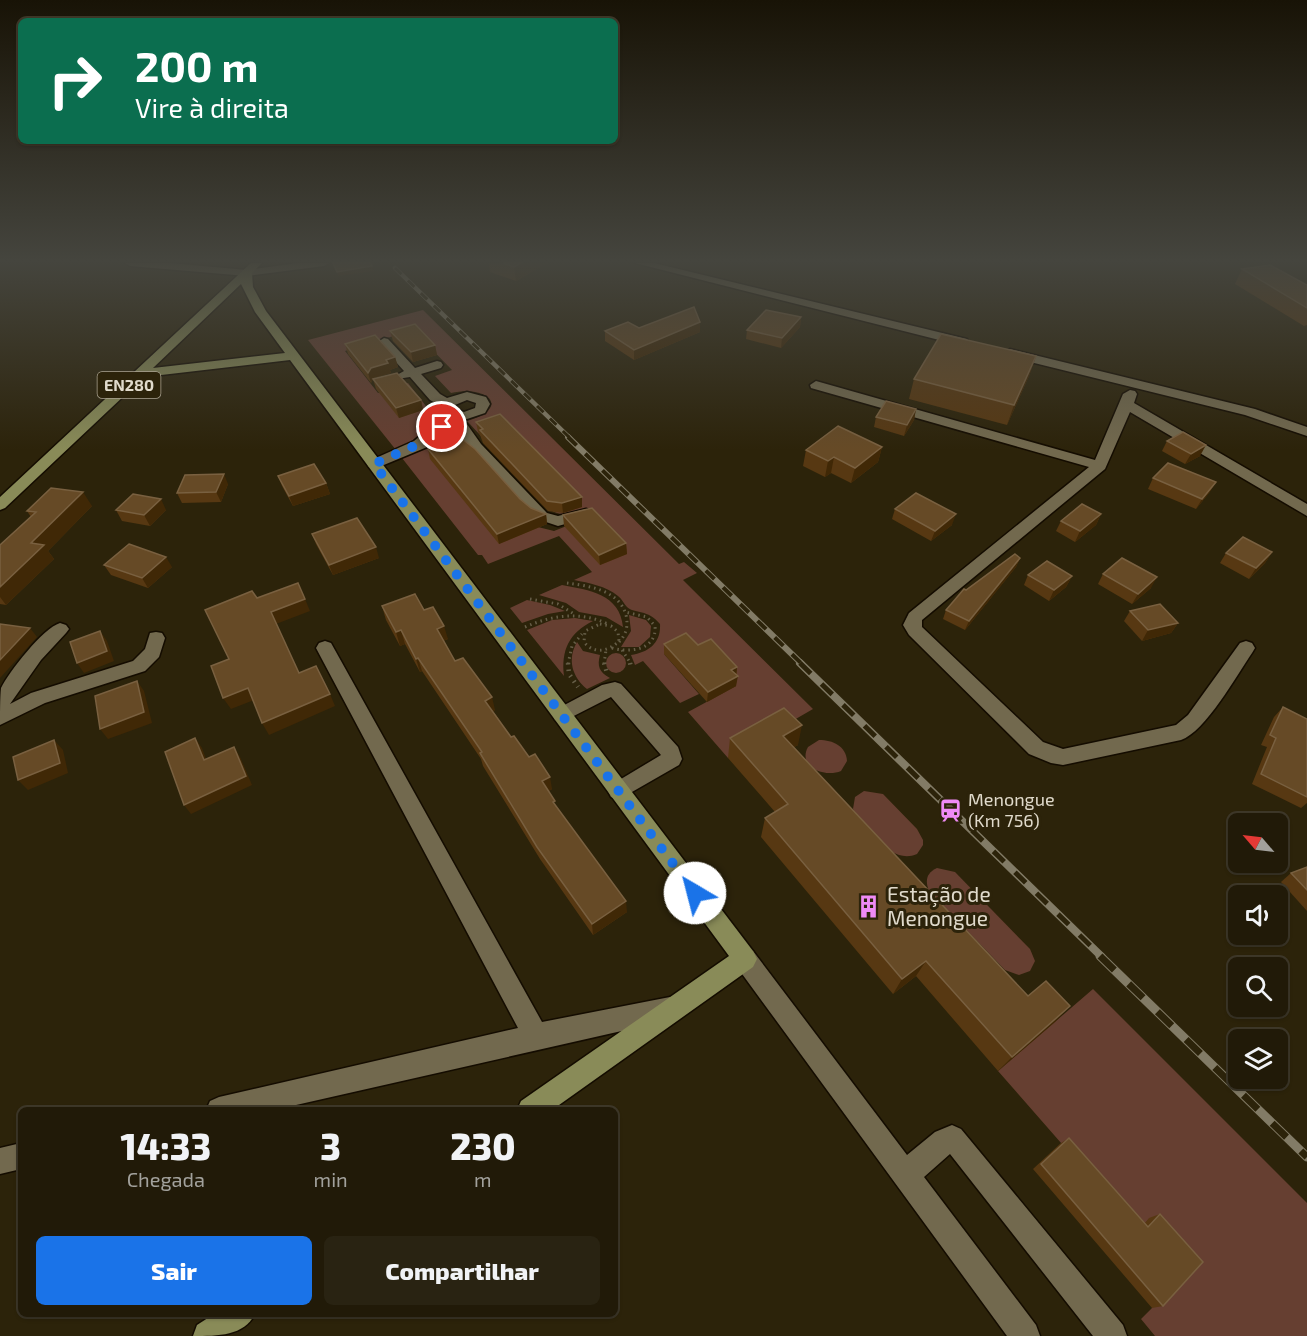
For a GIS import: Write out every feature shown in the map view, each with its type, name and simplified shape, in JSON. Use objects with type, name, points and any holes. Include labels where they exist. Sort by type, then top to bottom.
[{"type":"main road","name":"EN280","points":[[0,505],[192,325]]},
{"type":"main road","points":[[272,325],[745,959],[534,1107]]},
{"type":"main road","points":[[142,373],[293,356]]},
{"type":"main road","points":[[208,1336],[236,1317]]},
{"type":"street","points":[[895,325],[971,344]]},
{"type":"street","points":[[384,342],[411,373],[451,409],[477,448],[542,516],[556,522],[564,522],[591,512]]},
{"type":"street","points":[[994,349],[1250,411],[1307,432]]},
{"type":"street","points":[[390,380],[437,365]]},
{"type":"street","points":[[1133,384],[1127,404],[1100,466],[915,617],[912,625],[915,631],[1036,748],[1051,755],[1063,757],[1181,732],[1195,720],[1246,648]]},
{"type":"street","points":[[816,385],[1100,466]]},
{"type":"street","points":[[1127,404],[1307,511]]},
{"type":"street","points":[[419,444],[451,409]]},
{"type":"street","points":[[374,464],[419,444],[451,437],[465,440],[477,448]]},
{"type":"street","points":[[0,704],[35,655],[60,629]]},
{"type":"street","points":[[0,718],[38,698],[139,666],[153,652],[156,638]]},
{"type":"street","points":[[325,648],[536,1036]]},
{"type":"street","points":[[562,715],[615,689],[671,753],[672,759],[618,790]]},
{"type":"street","points":[[745,959],[1025,1336]]},
{"type":"street","points":[[232,1107],[536,1036],[676,1008]]},
{"type":"street","points":[[906,1175],[944,1141],[952,1138],[1112,1336]]},
{"type":"street","points":[[0,1161],[18,1157]]},
{"type":"path","points":[[567,583],[605,592],[614,597],[625,612],[628,626],[626,634],[612,648],[594,650],[583,640],[585,631]]},
{"type":"path","points":[[530,599],[558,604],[574,615]]},
{"type":"path","points":[[612,648],[632,651],[650,643],[654,635],[655,627],[652,621],[646,617],[625,612]]},
{"type":"path","points":[[525,627],[550,618],[590,616],[615,628],[619,636],[616,645]]},
{"type":"path","points":[[582,692],[571,680],[568,669],[568,656],[572,645],[585,631],[600,624],[611,626]]},
{"type":"path","points":[[606,650],[604,668],[614,675]]},
{"type":"path","points":[[622,650],[630,661],[631,667]]},
{"type":"shaded area","points":[[364,325],[438,325],[679,564],[684,562],[697,573],[683,580],[813,709],[728,758],[688,712],[736,686],[664,654],[699,694],[680,703],[643,661],[635,665],[631,655],[653,646],[660,631],[660,624],[655,619],[627,607],[619,597],[608,590],[574,580],[592,572],[559,536],[488,564],[482,555],[478,555],[402,458],[426,448],[444,445],[534,526],[554,531],[597,514],[566,515],[549,509],[467,421],[489,410],[490,399],[475,392],[451,393],[435,376],[452,370],[413,330],[345,351],[378,393],[408,383],[433,415],[418,436],[396,450],[308,340]]},
{"type":"shaded area","points":[[562,585],[592,592],[610,601],[621,616],[623,627],[606,617],[579,612],[566,603],[539,595]]},
{"type":"shaded area","points":[[527,600],[565,611],[522,623],[510,608]]},
{"type":"shaded area","points":[[629,615],[646,620],[651,626],[650,637],[639,647],[621,647],[631,631]]},
{"type":"shaded area","points":[[575,618],[593,621],[578,631],[568,643],[564,658],[564,676],[527,630],[552,620]]},
{"type":"shaded area","points":[[577,642],[583,651],[600,655],[600,668],[610,678],[587,689],[582,684],[575,673],[572,661]]},
{"type":"shaded area","points":[[612,653],[620,653],[626,659],[626,667],[620,673],[612,673],[606,667],[606,659]]},
{"type":"shaded area","points":[[819,740],[834,743],[844,751],[847,761],[841,771],[821,772],[809,765],[806,760],[808,747]]},
{"type":"shaded area","points":[[864,791],[883,794],[917,829],[923,845],[917,854],[899,855],[890,851],[868,829],[853,809],[855,797]]},
{"type":"shaded area","points":[[937,868],[955,872],[1030,949],[1035,961],[1030,971],[1019,975],[1005,970],[929,891],[927,878]]},
{"type":"shaded area","points":[[1093,989],[1307,1203],[1307,1336],[1155,1336],[1141,1319],[1152,1308],[1149,1219],[1138,1231],[998,1071]]},
{"type":"building","points":[[416,325],[435,345],[411,352],[390,331]]},
{"type":"building","points":[[619,325],[634,325],[639,328],[646,325],[692,325],[634,350],[605,331]]},
{"type":"building","points":[[751,325],[793,325],[782,338],[747,330]]},
{"type":"building","points":[[941,334],[1036,356],[1014,405],[914,379]]},
{"type":"building","points":[[375,335],[395,357],[386,360],[388,363],[371,368],[368,373],[345,344]]},
{"type":"building","points":[[397,373],[421,400],[396,408],[373,379]]},
{"type":"building","points":[[886,401],[916,409],[907,425],[876,417]]},
{"type":"building","points":[[500,414],[582,497],[562,503],[547,501],[480,430],[483,429],[476,422]]},
{"type":"building","points":[[838,426],[882,447],[855,468],[834,457],[828,461],[806,450]]},
{"type":"building","points":[[1183,432],[1206,445],[1191,454],[1167,441]]},
{"type":"building","points":[[461,438],[475,449],[520,499],[531,508],[546,514],[497,534],[428,449]]},
{"type":"building","points":[[1168,463],[1216,482],[1202,499],[1153,478]]},
{"type":"building","points":[[314,464],[326,483],[289,496],[278,476]]},
{"type":"building","points":[[224,474],[216,492],[177,493],[185,475]]},
{"type":"building","points":[[51,488],[83,492],[31,543],[44,545],[0,587],[0,545],[36,512],[27,511]]},
{"type":"building","points":[[916,493],[956,514],[935,531],[895,509]]},
{"type":"building","points":[[133,494],[161,499],[144,515],[116,510]]},
{"type":"building","points":[[1082,504],[1101,514],[1080,531],[1061,521]]},
{"type":"building","points":[[592,508],[626,543],[599,555],[563,515]]},
{"type":"building","points":[[357,518],[376,547],[329,565],[312,534]]},
{"type":"building","points":[[1243,537],[1272,552],[1256,568],[1226,553]]},
{"type":"building","points":[[129,544],[166,557],[142,578],[104,565]]},
{"type":"building","points":[[1015,554],[1020,558],[969,621],[946,610],[964,589],[966,590]]},
{"type":"building","points":[[1122,558],[1157,577],[1138,594],[1103,574]]},
{"type":"building","points":[[1047,561],[1072,576],[1054,590],[1028,575]]},
{"type":"building","points":[[298,583],[305,599],[271,612],[299,673],[316,666],[330,694],[262,723],[248,688],[223,698],[211,666],[229,659],[205,610],[252,591],[257,598]]},
{"type":"building","points":[[415,594],[424,610],[433,607],[444,626],[437,629],[455,661],[463,658],[492,697],[485,701],[511,737],[514,736],[529,757],[535,754],[550,777],[542,781],[555,801],[553,802],[626,901],[592,924],[537,847],[480,753],[482,752],[418,658],[416,659],[401,630],[396,632],[382,606]]},
{"type":"building","points":[[1160,604],[1178,623],[1148,630],[1130,611]]},
{"type":"building","points":[[0,624],[30,628],[0,660]]},
{"type":"building","points":[[100,631],[107,651],[77,663],[70,642]]},
{"type":"building","points":[[686,633],[698,645],[711,639],[737,667],[731,670],[738,676],[708,692],[664,644]]},
{"type":"building","points":[[137,681],[144,712],[100,729],[95,696]]},
{"type":"building","points":[[1283,707],[1307,719],[1307,797],[1261,774],[1276,738],[1270,735]]},
{"type":"building","name":"Estação de Menongue","points":[[784,708],[802,725],[783,736],[1028,996],[1046,981],[1070,1006],[1012,1057],[926,961],[902,979],[765,818],[788,804],[730,738]]},
{"type":"building","points":[[195,738],[204,760],[234,747],[246,776],[184,805],[165,752]]},
{"type":"building","points":[[54,740],[60,763],[18,780],[13,757]]},
{"type":"building","points":[[1307,867],[1307,890],[1291,873]]},
{"type":"building","points":[[1069,1138],[1148,1227],[1160,1214],[1203,1262],[1163,1306],[1041,1164]]},
{"type":"railway","points":[[454,325],[570,438]]},
{"type":"railway","points":[[568,437],[802,664]]},
{"type":"railway","points":[[800,663],[1102,957]]},
{"type":"railway","points":[[1100,956],[1307,1157]]},
{"type":"place","name":"Menongue (Km 756)","points":[[950,810]]},
{"type":"place","name":"Estação de Menongue","points":[[869,907]]},
{"type":"route","points":[[442,427],[419,444],[374,464],[695,893]]}]
